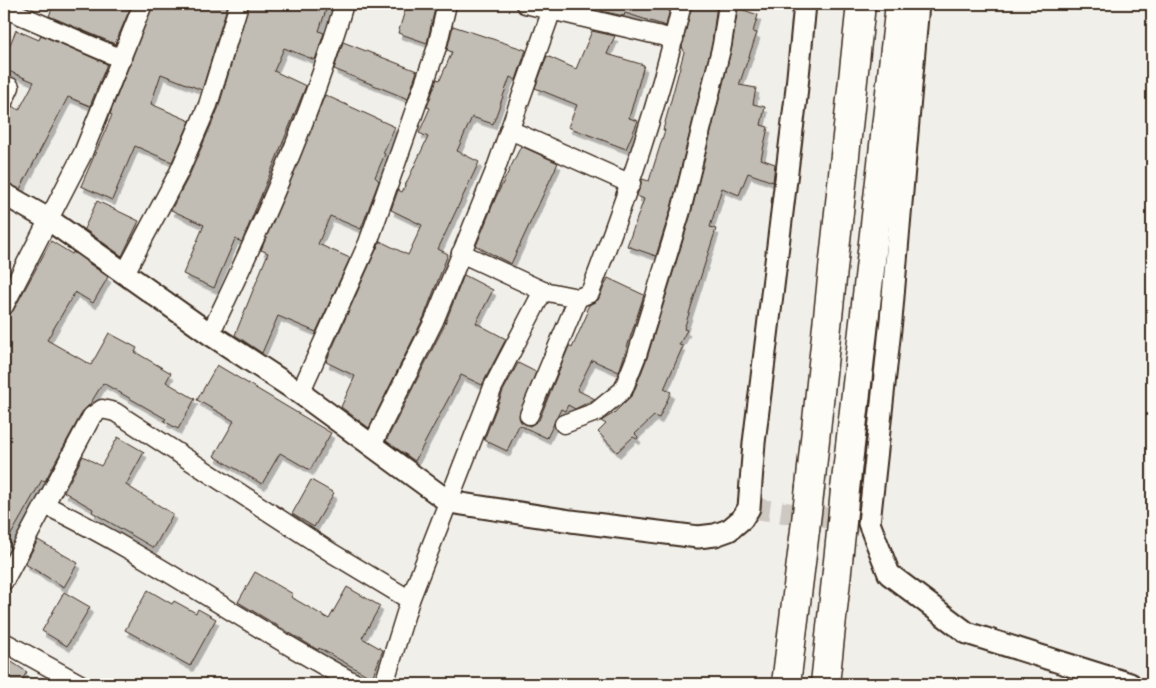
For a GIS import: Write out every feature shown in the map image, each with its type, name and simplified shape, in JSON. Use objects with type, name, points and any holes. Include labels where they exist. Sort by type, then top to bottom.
[{"type":"highway","points":[[786,684],[810,487],[861,4]]},
{"type":"highway","points":[[825,684],[900,4]]},
{"type":"street","points":[[4,306],[83,153],[143,4]]},
{"type":"street","points":[[125,273],[179,172],[208,105],[240,4]]},
{"type":"street","points":[[210,334],[262,226],[302,131],[344,4]]},
{"type":"street","points":[[300,393],[368,243],[437,47],[447,4]]},
{"type":"street","points":[[525,4],[553,7],[674,39]]},
{"type":"street","points":[[461,253],[543,291],[578,298],[590,294],[632,184],[674,39],[682,4]]},
{"type":"street","points":[[564,424],[596,412],[623,390],[637,355],[681,212],[722,45],[728,4]]},
{"type":"street","points":[[4,194],[48,219],[210,334],[300,393],[449,502],[571,521],[698,537],[714,535],[729,530],[742,519],[749,508],[754,442],[796,98],[805,4]]},
{"type":"street","points":[[918,4],[891,320],[869,523],[890,574],[967,633],[1130,684]]},
{"type":"street","points":[[372,445],[434,321],[510,130],[553,7]]},
{"type":"street","points":[[4,8],[122,58]]},
{"type":"street","points":[[510,130],[632,184]]},
{"type":"street","points":[[384,684],[410,600],[493,387],[543,291]]},
{"type":"street","points":[[529,415],[578,298]]},
{"type":"street","points":[[4,581],[92,416],[102,409],[115,412],[332,554],[410,600]]},
{"type":"street","points":[[45,505],[103,535],[313,660],[357,684]]},
{"type":"street","points":[[4,642],[80,684]]},
{"type":"building","points":[[54,4],[132,4],[115,44],[49,16]]},
{"type":"building","points":[[153,4],[228,4],[202,90],[161,74],[151,104],[190,121],[172,162],[135,146],[112,200],[81,186],[112,115],[110,114]]},
{"type":"building","points":[[249,4],[328,4],[319,31],[324,33],[315,60],[284,48],[274,71],[306,86],[242,242],[235,239],[214,288],[183,274],[204,225],[171,210],[189,176],[218,109]]},
{"type":"building","points":[[407,4],[436,4],[427,43],[398,33]]},
{"type":"building","points":[[604,4],[671,4],[666,26],[625,13],[624,16],[601,11]]},
{"type":"building","points":[[692,4],[717,4],[712,43],[671,208],[656,256],[627,246],[644,199],[637,196],[642,179],[649,181],[665,130],[663,130],[684,52],[682,46]]},
{"type":"building","points":[[738,8],[758,15],[753,32],[757,33],[739,85],[756,88],[753,104],[765,107],[761,125],[768,127],[761,159],[775,164],[773,182],[748,173],[739,195],[722,188],[710,227],[716,229],[684,329],[687,330],[679,345],[683,346],[664,389],[671,392],[659,418],[654,416],[635,434],[638,437],[637,439],[633,437],[617,452],[598,432],[606,424],[601,421],[614,413],[633,394],[647,358],[691,214],[732,47]]},
{"type":"building","points":[[453,26],[526,50],[516,80],[510,77],[493,124],[472,117],[457,151],[479,162],[438,249],[448,254],[424,317],[369,428],[341,407],[355,376],[326,362],[380,241],[408,255],[422,225],[391,210],[398,190],[402,192],[428,137],[419,133],[430,108],[427,107],[437,79],[440,80],[452,52],[447,50]]},
{"type":"building","points":[[16,30],[39,40],[41,35],[107,64],[90,106],[68,97],[20,189],[4,182],[4,123],[12,106],[19,110],[34,82],[4,69],[4,59]]},
{"type":"building","points":[[592,31],[615,36],[607,54],[644,65],[629,118],[638,121],[626,149],[568,127],[577,105],[535,88],[547,56],[576,69]]},
{"type":"building","points":[[343,42],[417,71],[408,99],[334,69]]},
{"type":"building","points":[[325,95],[395,127],[375,177],[379,181],[361,229],[330,216],[318,244],[350,258],[316,332],[278,316],[262,353],[235,335],[268,253],[261,250]]},
{"type":"building","points":[[521,146],[558,163],[511,264],[476,246],[496,197]]},
{"type":"building","points":[[97,201],[139,221],[122,256],[84,229]]},
{"type":"building","points":[[51,241],[72,254],[73,252],[108,277],[93,303],[75,292],[47,340],[91,365],[109,333],[137,348],[135,352],[171,373],[166,382],[195,399],[178,429],[164,421],[166,419],[103,383],[90,404],[83,411],[45,481],[42,480],[4,547],[4,317],[13,311]]},
{"type":"building","points":[[464,275],[493,290],[476,323],[506,339],[482,385],[461,375],[415,461],[386,441],[444,326]]},
{"type":"building","points":[[608,278],[644,295],[619,372],[592,360],[577,390],[595,399],[575,409],[568,405],[565,411],[561,409],[547,438],[519,425],[507,451],[484,440],[503,391],[518,363],[536,372],[519,417],[521,422],[530,426],[539,420],[569,346],[572,348],[588,312],[586,311],[589,305],[598,300]]},
{"type":"building","points":[[217,365],[331,433],[310,470],[280,453],[262,484],[214,456],[234,421],[197,400]]},
{"type":"building","points":[[118,437],[144,452],[126,485],[173,514],[154,548],[92,512],[93,509],[64,492],[83,456],[101,466]]},
{"type":"building","points":[[311,480],[334,493],[314,527],[292,514]]},
{"type":"building","points":[[38,540],[78,563],[64,587],[25,564]]},
{"type":"building","points":[[255,572],[293,594],[291,597],[329,619],[347,587],[380,606],[362,638],[383,650],[372,678],[319,648],[318,650],[238,602]]},
{"type":"building","points":[[148,590],[172,604],[174,601],[196,613],[198,609],[216,619],[190,666],[125,630]]},
{"type":"building","points":[[64,592],[90,607],[67,646],[42,631]]},
{"type":"building","points":[[4,657],[27,672],[19,684],[4,684]]},
{"type":"tunnel","points":[[749,508],[869,523]]}]
